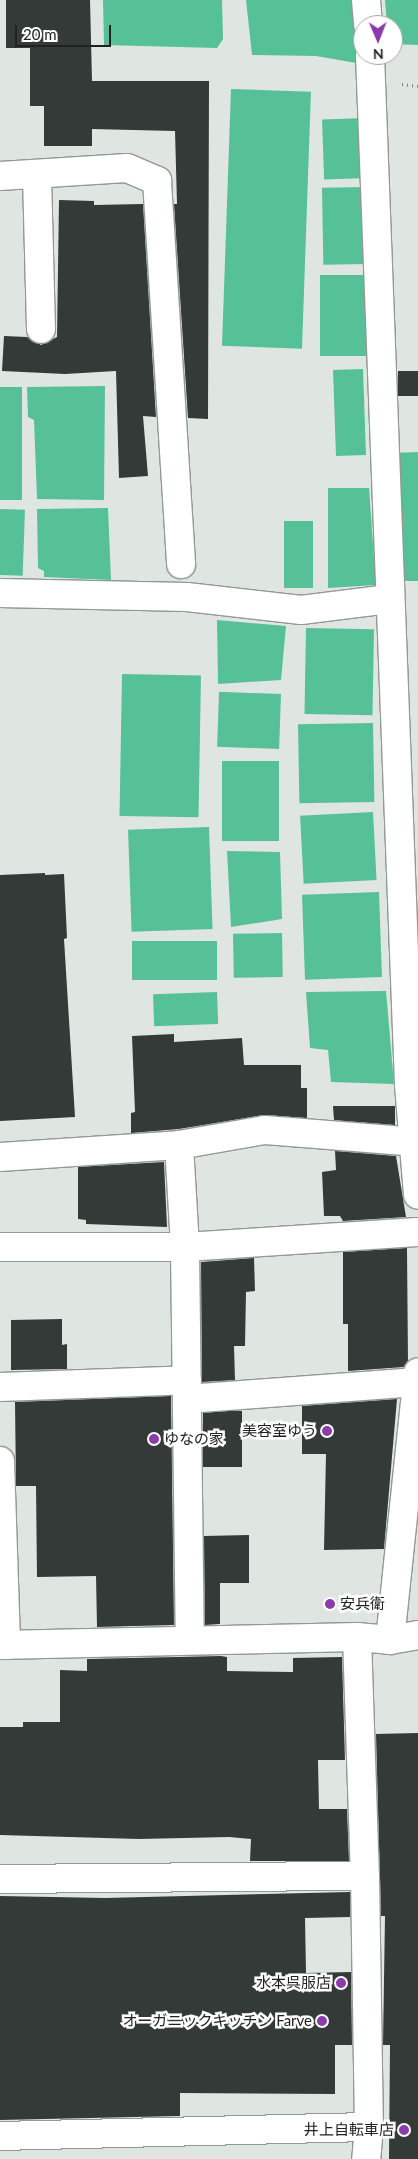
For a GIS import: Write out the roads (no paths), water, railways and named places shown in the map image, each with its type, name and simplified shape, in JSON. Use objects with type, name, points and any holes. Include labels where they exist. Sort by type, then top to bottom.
[{"type":"street","points":[[366,0],[367,15]]},
{"type":"street","points":[[370,65],[389,599],[418,1195]]},
{"type":"street","points":[[0,176],[37,176],[127,168],[157,181],[180,564]]},
{"type":"street","points":[[37,176],[41,329]]},
{"type":"street","points":[[0,593],[187,597],[300,610],[389,599]]},
{"type":"street","points":[[0,1157],[179,1145],[265,1130],[415,1142]]},
{"type":"street","points":[[179,1145],[185,1247],[190,1640]]},
{"type":"street","points":[[0,1247],[185,1247],[418,1232]]},
{"type":"street","points":[[0,1387],[187,1390],[417,1377],[390,1640]]},
{"type":"street","points":[[0,1461],[3,1645],[190,1640],[357,1638],[390,1640],[418,1635]]},
{"type":"street","points":[[357,1638],[365,1876],[368,2127],[366,2159]]},
{"type":"street","points":[[0,1879],[365,1876]]},
{"type":"street","points":[[0,2136],[368,2127]]},
{"type":"place","name":"美容室ゆう","points":[[327,1431]]},
{"type":"place","name":"ゆなの家","points":[[154,1439]]},
{"type":"place","name":"安兵衛","points":[[330,1604]]},
{"type":"place","name":"水本呉服店","points":[[341,1983]]},
{"type":"place","name":"オーガニックキッチン Farve","points":[[322,2021]]},
{"type":"place","name":"井上自転車店","points":[[404,2130]]}]
